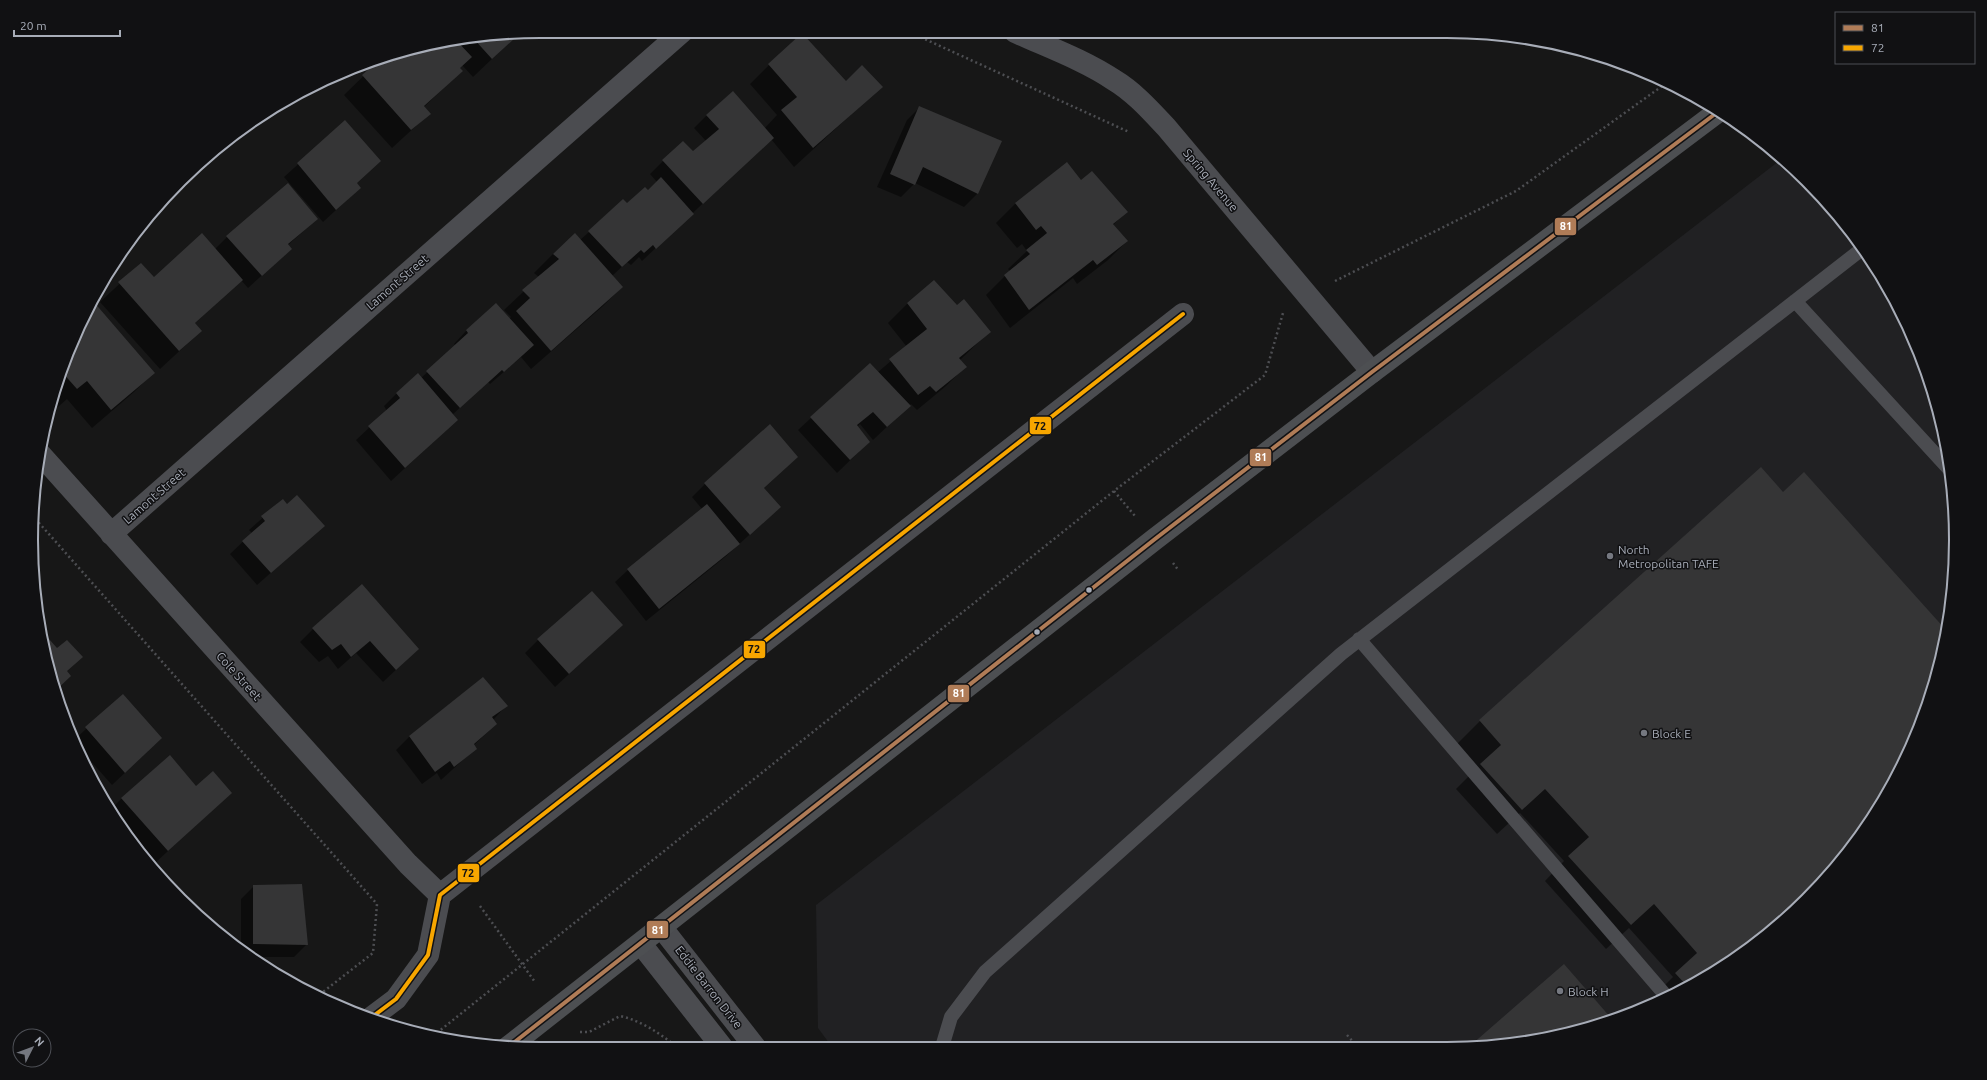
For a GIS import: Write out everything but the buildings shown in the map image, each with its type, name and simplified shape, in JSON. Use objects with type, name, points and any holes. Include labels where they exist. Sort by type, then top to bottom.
[{"type":"main road","points":[[516,1041],[662,928],[1149,544],[1372,372],[1713,115]]},
{"type":"street","name":"Lamont Street","points":[[111,534],[675,38]]},
{"type":"street","name":"Spring Avenue","points":[[1028,38],[1093,68],[1114,79],[1133,93],[1166,127],[1311,297],[1372,372]]},
{"type":"street","points":[[376,1014],[396,999],[428,955],[440,895],[1183,314]]},
{"type":"street","name":"Cole Street","points":[[45,459],[408,864],[440,895]]},
{"type":"street","name":"Eddie Barron Drive","points":[[662,928],[751,1042]]},
{"type":"street","points":[[641,944],[718,1042]]},
{"type":"lane","points":[[943,1042],[950,1016],[985,972],[1359,639],[1858,252]]},
{"type":"lane","points":[[1795,301],[1943,462]]},
{"type":"lane","points":[[1359,639],[1663,993]]},
{"type":"path","points":[[922,38],[1130,133]]},
{"type":"path","points":[[1311,297],[1331,282],[1516,191],[1662,87]]},
{"type":"path","points":[[438,1031],[1114,491],[1265,375],[1283,312],[1278,306]]},
{"type":"path","points":[[39,522],[377,904],[373,953],[323,992]]},
{"type":"path","points":[[480,906],[535,982]]},
{"type":"path","points":[[580,1032],[589,1032],[620,1016],[636,1020],[662,1034],[671,1042]]},
{"type":"path","points":[[1347,1035],[1353,1042]]},
{"type":"shaded area","name":"North Metropolitan TAFE","points":[[1777,162],[1802,185],[1845,234],[1882,289],[1911,348],[1922,379],[1932,410],[1945,474],[1949,540],[1948,573],[1945,606],[1932,670],[1911,732],[1897,762],[1882,791],[1845,846],[1802,895],[1778,917],[1753,938],[1698,975],[1639,1004],[1577,1025],[1513,1038],[1480,1041],[828,1042],[818,1028],[816,905]]},
{"type":"transit line","name":"81","points":[[516,1041],[1155,539],[1372,372],[1714,115]]},
{"type":"transit line","name":"72","points":[[376,1014],[396,999],[428,955],[440,895],[1183,314]]},
{"type":"place","name":"North Metropolitan TAFE","points":[[1610,556]]},
{"type":"place","name":"Block E","points":[[1644,733]]},
{"type":"place","name":"Block H","points":[[1560,991]]}]
